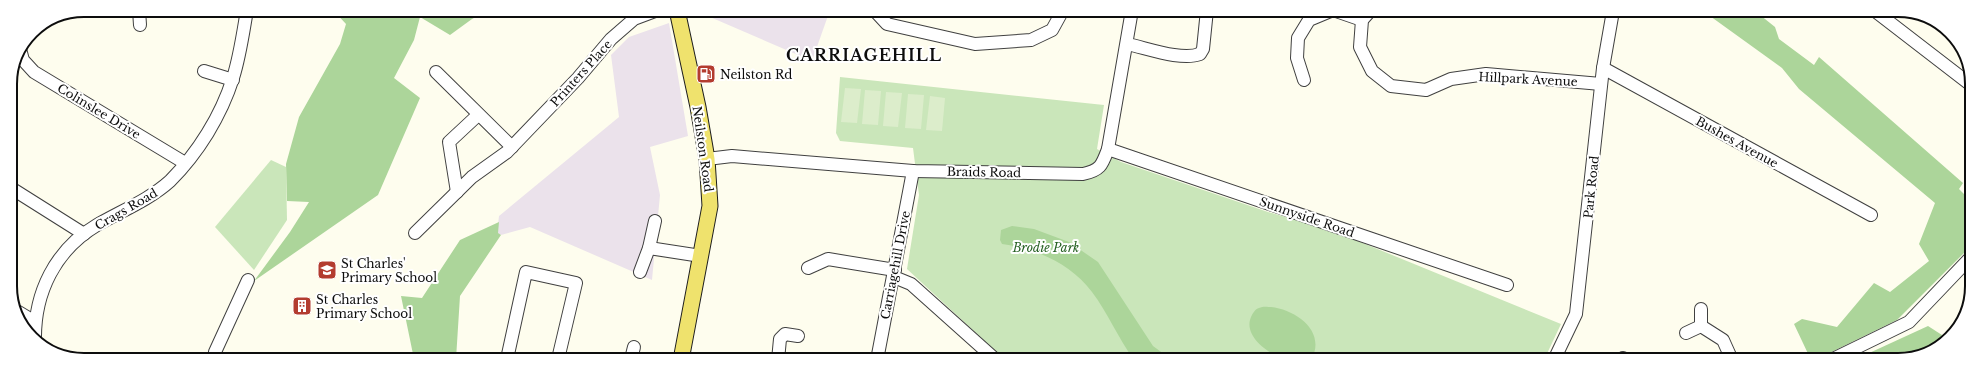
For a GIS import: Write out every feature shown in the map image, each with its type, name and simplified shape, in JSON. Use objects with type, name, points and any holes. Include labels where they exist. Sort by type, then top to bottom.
[{"type":"main road","name":"Neilston Road","points":[[679,17],[698,107],[707,158],[710,206],[682,353]]},
{"type":"street","points":[[140,17],[140,24]]},
{"type":"street","name":"Crags Road","points":[[35,331],[35,322],[41,294],[58,259],[84,234],[160,190],[199,146],[213,124],[233,80],[246,17]]},
{"type":"street","name":"Printers Place","points":[[415,233],[472,177],[512,147],[578,78],[611,39],[634,19],[639,17]]},
{"type":"street","points":[[880,17],[887,24],[976,44],[1031,40],[1052,30],[1059,17]]},
{"type":"street","name":"Braids Road","points":[[707,158],[732,156],[913,171],[1083,174],[1093,172],[1102,165],[1108,148],[1131,17]]},
{"type":"street","points":[[1127,44],[1174,54],[1193,56],[1200,54],[1203,49],[1206,17]]},
{"type":"street","points":[[1304,80],[1297,58],[1298,38],[1309,20],[1316,17]]},
{"type":"street","points":[[1353,17],[1362,20],[1365,17]]},
{"type":"street","name":"Park Road","points":[[1557,353],[1576,314],[1603,68],[1612,17]]},
{"type":"street","points":[[1883,17],[1965,80]]},
{"type":"street","name":"Hillpark Avenue","points":[[1362,20],[1360,47],[1372,71],[1391,86],[1426,90],[1450,79],[1486,74],[1602,84]]},
{"type":"street","name":"Colinslee Drive","points":[[22,58],[34,72],[185,163]]},
{"type":"street","name":"Bushes Avenue","points":[[1603,68],[1871,215]]},
{"type":"street","points":[[204,71],[233,80]]},
{"type":"street","points":[[436,72],[512,147]]},
{"type":"street","points":[[456,192],[449,142],[478,114]]},
{"type":"street","name":"Sunnyside Road","points":[[1108,148],[1507,285]]},
{"type":"street","name":"Carriagehill Drive","points":[[878,353],[913,171]]},
{"type":"street","points":[[17,192],[84,234]]},
{"type":"street","points":[[640,272],[649,248],[655,221]]},
{"type":"street","points":[[649,248],[701,256]]},
{"type":"street","points":[[808,268],[828,259],[894,274],[911,284],[988,353]]},
{"type":"street","points":[[1845,353],[1909,322],[1965,263]]},
{"type":"street","points":[[509,353],[526,272],[576,283],[560,353]]},
{"type":"street","points":[[215,353],[248,280]]},
{"type":"street","points":[[1701,309],[1701,326]]},
{"type":"street","points":[[24,315],[35,322]]},
{"type":"street","points":[[1686,333],[1701,326]]},
{"type":"street","points":[[1701,326],[1724,340],[1729,353]]},
{"type":"street","points":[[779,353],[780,339],[785,334],[798,336]]},
{"type":"street","points":[[633,353],[634,347]]},
{"type":"shaded area","points":[[710,17],[828,17],[812,61]]},
{"type":"shaded area","points":[[669,23],[688,136],[650,147],[660,195],[652,280],[530,227],[501,235],[497,233],[499,216],[619,117],[611,55],[629,37]]},
{"type":"green space","points":[[340,17],[420,17],[414,40],[394,78],[420,98],[378,195],[254,281],[290,232],[309,202],[287,201],[286,164],[299,117],[340,44],[346,24]]},
{"type":"green space","points":[[420,17],[476,17],[450,35]]},
{"type":"green space","points":[[1711,17],[1762,17],[1775,27],[1779,39],[1814,65],[1819,57],[1963,183],[1959,189],[1965,195],[1965,252],[1897,320],[1829,353],[1808,353],[1794,324],[1802,319],[1837,327],[1874,283],[1890,292],[1929,261],[1919,244],[1935,203],[1799,89],[1782,68]]},
{"type":"green space","name":"Brodie Park","points":[[840,77],[1104,105],[1097,149],[1121,162],[1268,212],[1331,230],[1561,324],[1547,353],[997,353],[907,269],[919,195],[913,148],[840,141],[836,133]]},
{"type":"green space","points":[[845,88],[861,89],[857,123],[841,122]]},
{"type":"green space","points":[[865,90],[881,91],[878,125],[862,124]]},
{"type":"green space","points":[[886,92],[902,93],[898,127],[883,126]]},
{"type":"green space","points":[[908,94],[924,95],[921,129],[905,128]]},
{"type":"green space","points":[[930,96],[945,98],[942,131],[926,130]]},
{"type":"green space","points":[[271,160],[286,167],[287,220],[254,270],[215,227]]},
{"type":"green space","points":[[499,222],[498,233],[501,235],[460,296],[456,353],[413,353],[401,296],[422,298],[460,240]]},
{"type":"green space","points":[[1012,226],[1034,229],[1069,242],[1098,262],[1153,346],[1162,353],[1129,353],[1098,300],[1074,273],[1063,265],[1040,254],[1015,246],[1002,244],[1000,240],[1001,230]]},
{"type":"green space","points":[[1264,307],[1281,309],[1307,324],[1315,340],[1314,353],[1271,353],[1258,343],[1249,324],[1254,311]]},
{"type":"green space","points":[[1928,326],[1942,335],[1931,344],[1911,352],[1869,353]]},
{"type":"place","name":"Neilston Rd","points":[[706,74]]},
{"type":"place","name":"St Charles' Primary School","points":[[327,270]]},
{"type":"place","name":"St Charles Primary School","points":[[302,306]]},
{"type":"district","name":"CARRIAGEHILL","points":[[864,55]]}]
